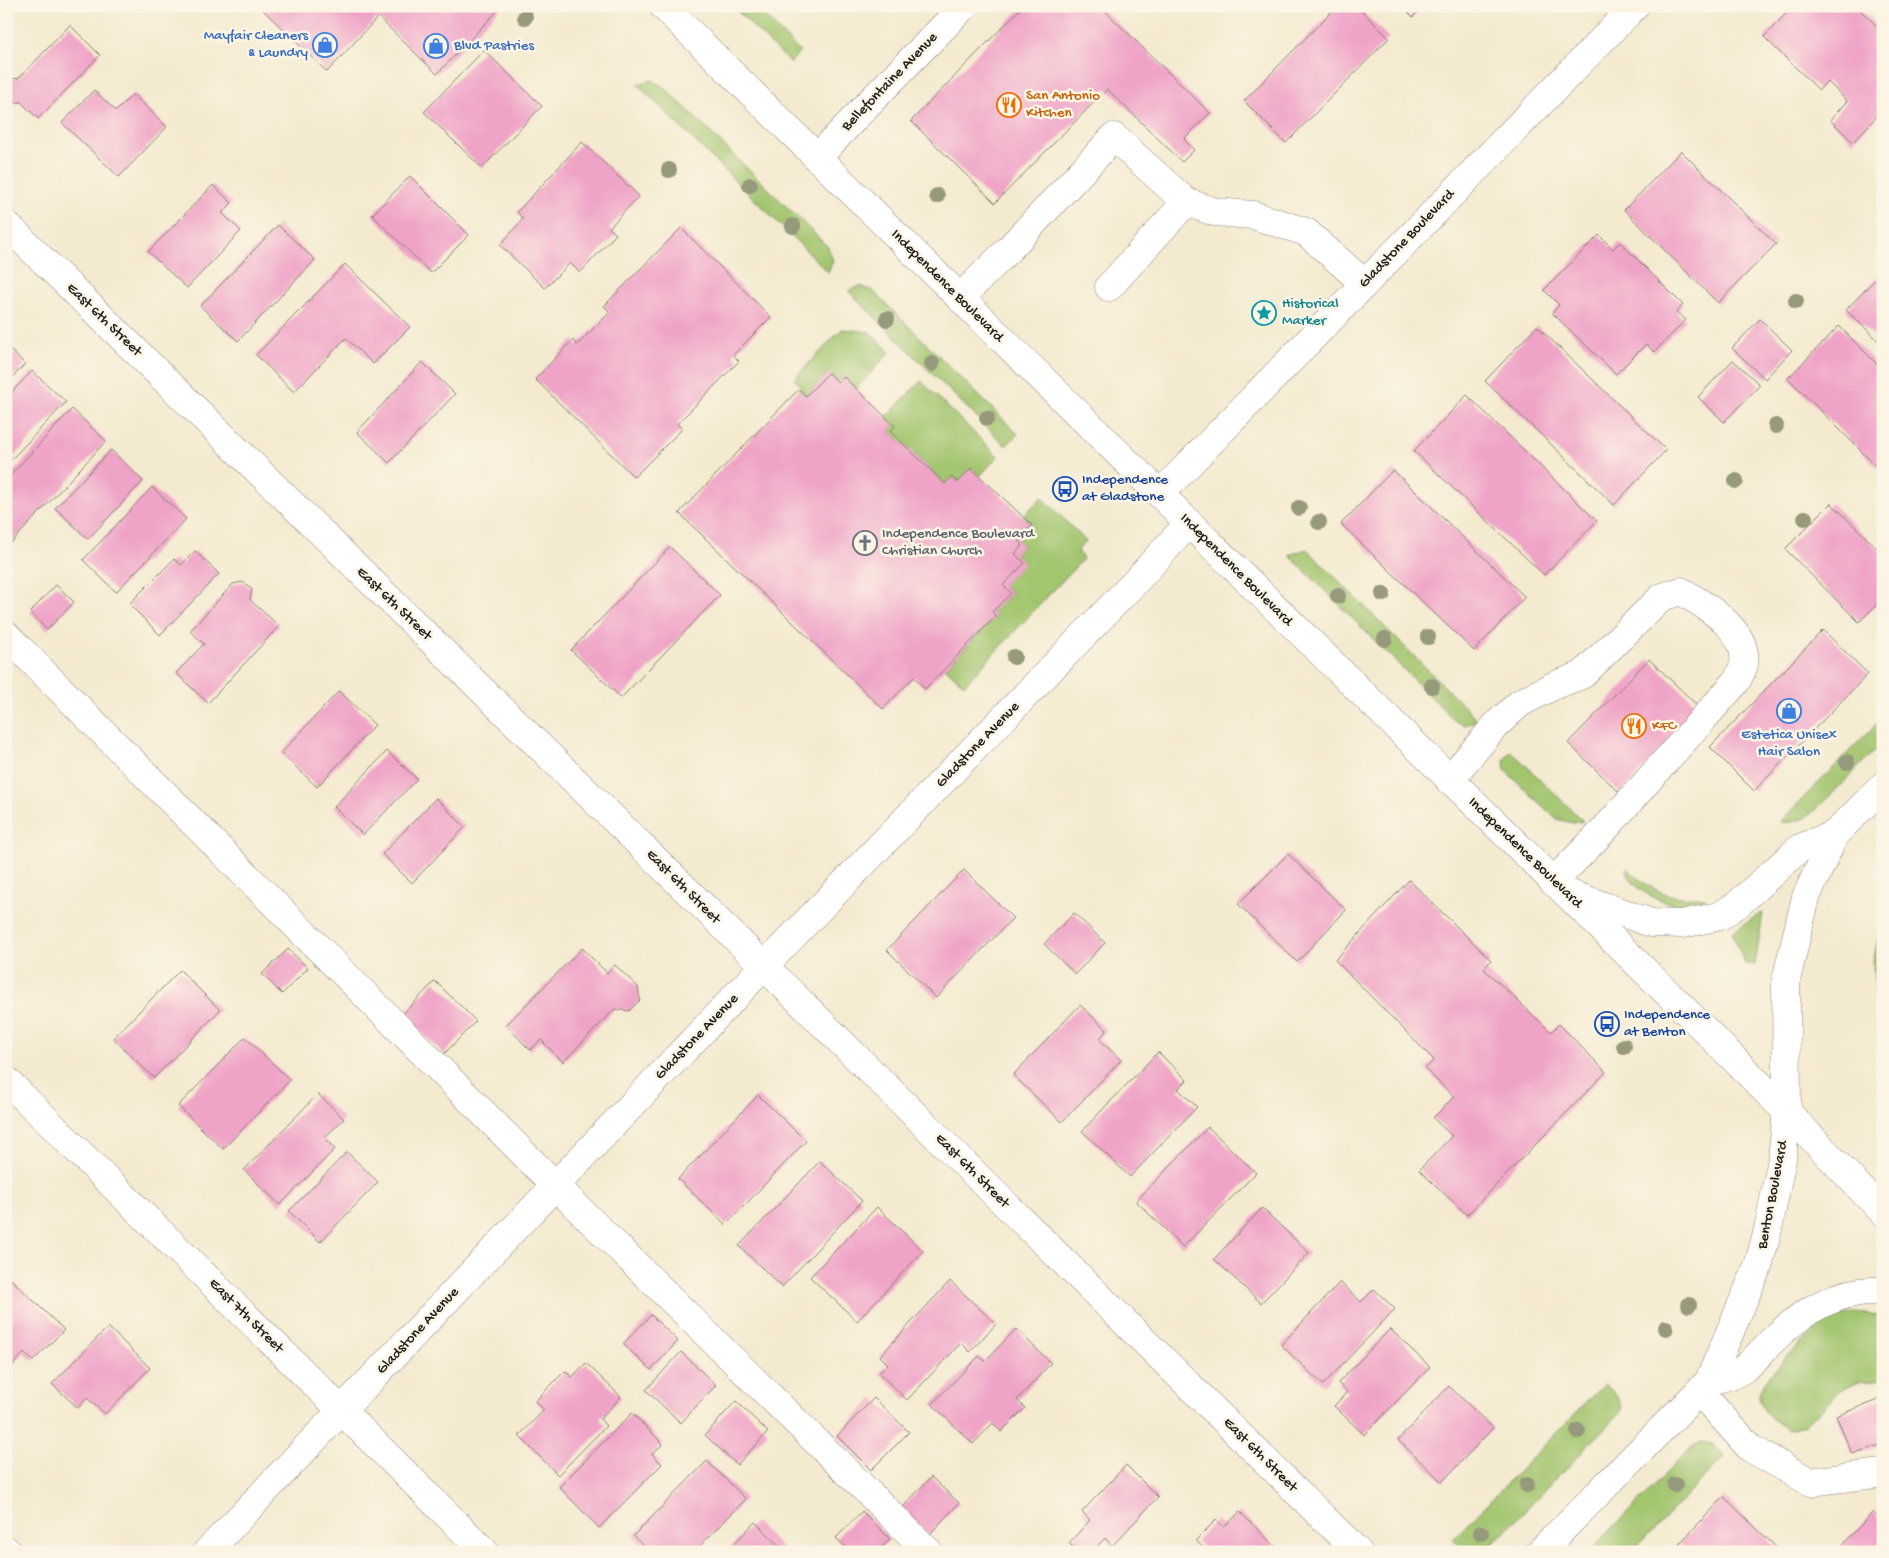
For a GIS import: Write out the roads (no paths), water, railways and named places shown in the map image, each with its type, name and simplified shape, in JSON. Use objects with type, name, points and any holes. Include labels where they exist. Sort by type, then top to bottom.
[{"type":"street","name":"Independence Boulevard","points":[[663,6],[1788,1112],[1883,1212]]},
{"type":"street","name":"Bellefontaine Avenue","points":[[818,158],[964,6]]},
{"type":"street","name":"Gladstone Boulevard","points":[[1160,494],[1634,6]]},
{"type":"street","points":[[960,298],[1010,248],[1114,137],[1186,202],[1215,212],[1253,215],[1306,232],[1364,283]]},
{"type":"street","points":[[1109,287],[1186,202]]},
{"type":"street","name":"East 6th Street","points":[[6,224],[764,966],[1358,1552]]},
{"type":"street","name":"Gladstone Avenue","points":[[207,1552],[764,966],[1125,592],[1188,523]]},
{"type":"street","points":[[1449,780],[1496,725],[1520,703],[1552,686],[1582,676],[1662,597],[1681,590],[1730,625],[1743,646],[1744,664],[1736,682],[1603,831],[1559,887],[1650,923],[1682,924],[1720,916],[1738,904],[1800,848],[1835,834]]},
{"type":"street","points":[[6,635],[556,1185],[929,1552]]},
{"type":"street","name":"Benton Boulevard","points":[[1540,1552],[1704,1386],[1758,1266],[1767,1234],[1782,1159],[1788,1112],[1786,980],[1806,897],[1835,834],[1883,786]]},
{"type":"street","name":"East 7th Street","points":[[6,1080],[485,1552]]},
{"type":"street","points":[[1883,1291],[1874,1290],[1832,1298],[1805,1313],[1775,1337],[1742,1370],[1704,1386],[1750,1448],[1810,1482],[1883,1473]]},
{"type":"place","name":"Mayfair Cleaners & Laundry","points":[[325,45]]},
{"type":"place","name":"Blvd Pastries","points":[[436,46]]},
{"type":"place","name":"San Antonio Kitchen","points":[[1009,105]]},
{"type":"place","name":"Historical Marker","points":[[1264,313]]},
{"type":"place","name":"Independence at Gladstone","points":[[1065,489]]},
{"type":"place","name":"Independence Boulevard Christian Church","points":[[865,543]]},
{"type":"place","name":"Estetica Unisex Hair Salon","points":[[1789,711]]},
{"type":"place","name":"KFC","points":[[1634,726]]},
{"type":"place","name":"Independence at Benton","points":[[1607,1024]]}]
